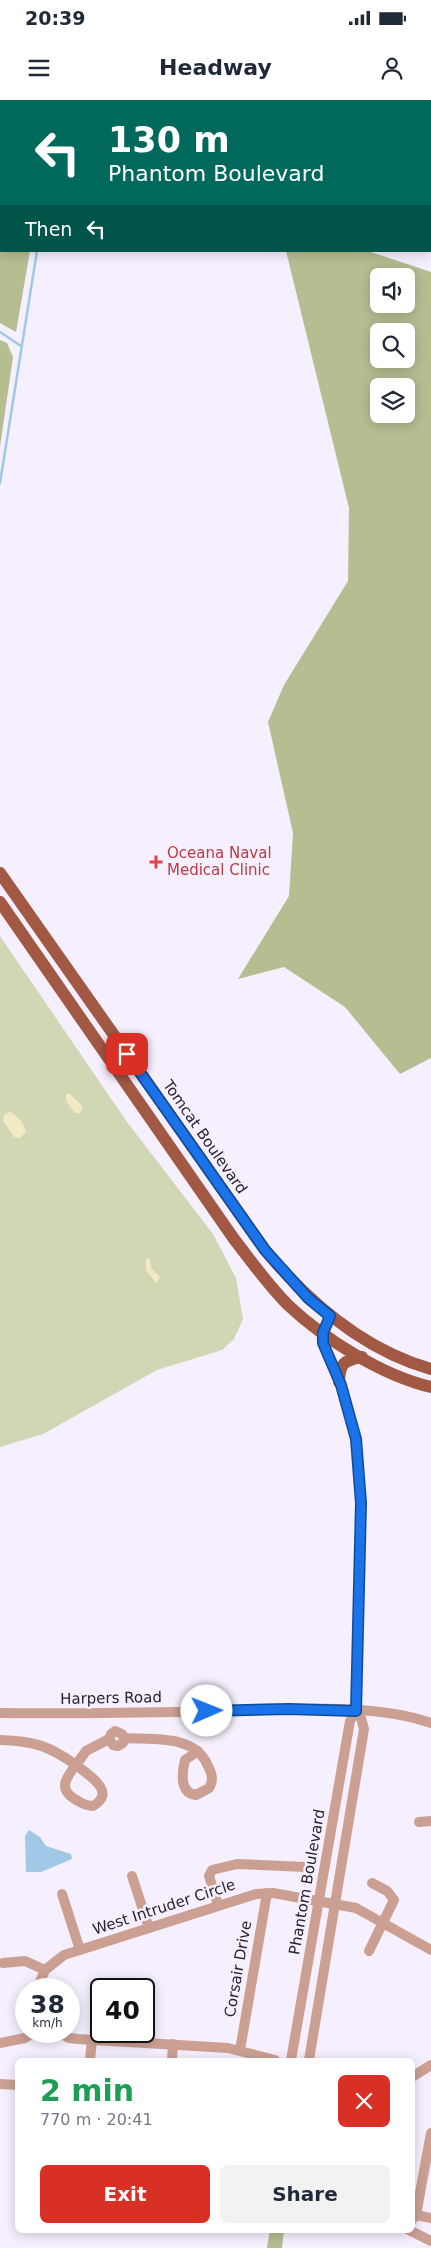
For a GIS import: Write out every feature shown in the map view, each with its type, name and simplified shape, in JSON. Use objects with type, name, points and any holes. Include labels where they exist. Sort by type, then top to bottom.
[{"type":"main road","name":"Tomcat Boulevard","points":[[0,873],[265,1250],[308,1298],[330,1316],[361,1338],[395,1355],[431,1369]]},
{"type":"main road","points":[[0,902],[234,1239],[288,1304],[323,1333],[362,1357],[391,1373],[431,1387]]},
{"type":"main road","points":[[340,1382],[342,1364],[348,1360],[362,1357]]},
{"type":"street","points":[[323,1333],[330,1316]]},
{"type":"street","name":"Phantom Boulevard","points":[[291,2058],[350,1721],[356,1711],[361,1503],[356,1439],[340,1382],[323,1343],[323,1333]]},
{"type":"street","name":"Harpers Road","points":[[0,1713],[115,1714],[289,1709],[395,1714],[431,1723]]},
{"type":"street","name":"Phantom Boulevard","points":[[309,2058],[364,1729],[361,1718],[356,1711]]},
{"type":"street","points":[[115,1714],[116,1736]]},
{"type":"street","points":[[0,1740],[36,1743],[55,1750],[76,1765],[86,1751],[116,1736],[175,1741],[192,1746],[198,1751]]},
{"type":"street","points":[[419,1822],[431,1821]]},
{"type":"street","points":[[218,1904],[209,1876],[212,1870],[237,1864],[305,1867]]},
{"type":"street","points":[[132,1876],[149,1928]]},
{"type":"street","points":[[369,1951],[394,1900],[387,1891],[372,1883]]},
{"type":"street","name":"West Intruder Circle","points":[[45,1970],[58,1958],[80,1950],[244,1896],[267,1893],[356,1908],[431,1950]]},
{"type":"street","name":"Corsair Drive","points":[[240,2050],[267,1893]]},
{"type":"street","points":[[62,1894],[80,1950]]},
{"type":"street","points":[[1,1959],[25,1961],[45,1970],[42,1978]]},
{"type":"street","points":[[0,2043],[15,2040]]},
{"type":"street","points":[[90,2058],[92,2043]]},
{"type":"street","points":[[153,2043],[228,2048],[240,2050],[258,2058]]},
{"type":"street","points":[[172,2058],[173,2044]]},
{"type":"street","points":[[415,2075],[427,2069],[431,2081]]},
{"type":"street","points":[[0,2084],[15,2085]]},
{"type":"street","points":[[415,2214],[428,2169],[431,2133]]},
{"type":"street","points":[[415,2217],[431,2218]]},
{"type":"street","points":[[415,2233],[431,2240]]},
{"type":"green space","points":[[0,252],[30,252],[16,332],[0,323]]},
{"type":"green space","points":[[286,252],[371,252],[431,272],[431,1058],[400,1074],[345,1007],[284,967],[238,979],[289,896],[293,833],[268,722],[284,685],[348,581],[349,508]]},
{"type":"green space","points":[[0,340],[7,343],[13,357],[0,447]]},
{"type":"green space","points":[[0,936],[127,1122],[213,1234],[236,1278],[243,1319],[234,1339],[222,1350],[157,1370],[43,1434],[0,1447]]},
{"type":"green space","points":[[270,2233],[284,2233],[282,2248],[267,2248]]},
{"type":"sand","points":[[69,1093],[83,1107],[80,1113],[75,1113],[66,1101],[66,1095]]},
{"type":"sand","points":[[9,1112],[17,1117],[25,1129],[26,1132],[20,1138],[14,1137],[3,1121],[4,1115]]},
{"type":"sand","points":[[146,1258],[150,1259],[151,1268],[160,1277],[156,1283],[146,1270]]},
{"type":"water","points":[[29,1830],[40,1837],[46,1846],[71,1854],[72,1859],[41,1872],[26,1872],[25,1836]]},
{"type":"waterway","points":[[0,483],[37,252]]},
{"type":"waterway","points":[[0,332],[21,346]]},
{"type":"place","name":"Oceana Naval Medical Clinic","points":[[156,862]]},
{"type":"route","points":[[127,1054],[265,1250],[308,1298],[330,1316],[323,1333],[323,1343],[341,1385],[356,1439],[361,1503],[356,1711],[289,1709],[207,1711]]}]
